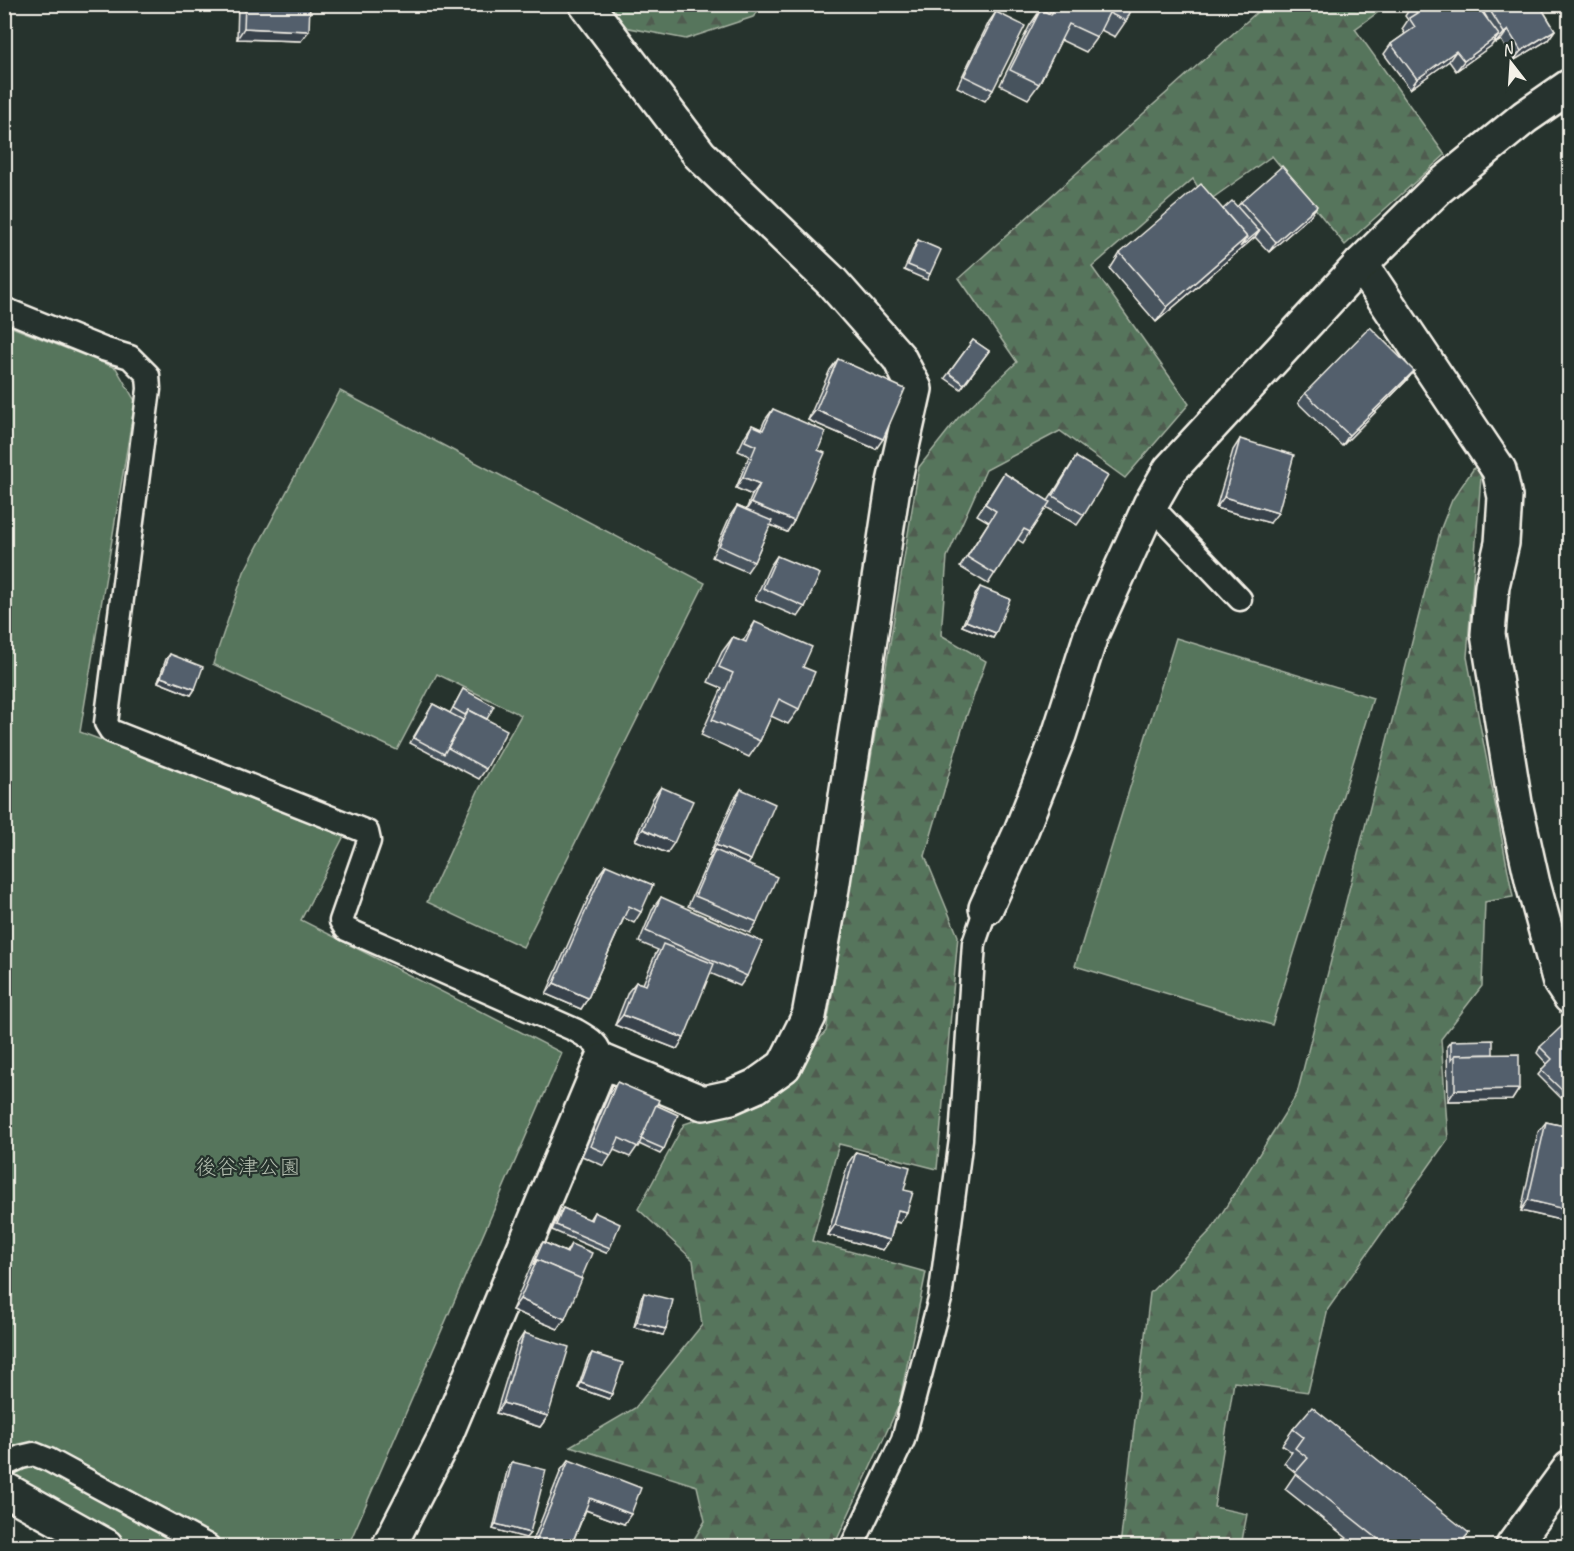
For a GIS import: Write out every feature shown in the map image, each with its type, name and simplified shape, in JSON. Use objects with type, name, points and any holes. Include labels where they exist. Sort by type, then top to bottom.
[{"type":"street","points":[[389,1546],[445,1437],[602,1061],[703,1103],[731,1097],[756,1086],[784,1066],[809,1016],[831,895],[893,487],[915,389],[899,358],[832,282],[700,155],[586,4]]},
{"type":"street","points":[[986,908],[1021,831],[1059,735],[1091,635],[1150,505],[1170,470],[1361,264],[1438,188],[1525,117],[1569,86]]},
{"type":"street","points":[[1361,264],[1499,470],[1505,497],[1502,543],[1492,586],[1488,634],[1515,803],[1533,884],[1560,982],[1569,997]]},
{"type":"street","points":[[1513,1546],[1569,1468]]},
{"type":"street","points":[[4,1489],[106,1546]]},
{"type":"lane","points":[[4,309],[103,349],[130,357],[148,375],[149,388],[106,723],[111,732],[367,832],[369,841],[341,921],[346,929],[575,1030],[593,1041],[601,1052],[602,1061]]},
{"type":"lane","points":[[1150,505],[1240,599]]},
{"type":"lane","points":[[852,1546],[903,1440],[940,1299],[961,1139],[975,943],[986,908]]},
{"type":"lane","points":[[4,1465],[34,1454],[208,1546]]},
{"type":"green space","points":[[611,5],[765,5],[753,17],[686,39],[619,26]]},
{"type":"green space","points":[[1265,5],[1388,5],[1355,29],[1445,155],[1345,245],[1272,156],[1207,202],[1193,179],[1092,267],[1189,404],[1125,478],[1060,431],[986,470],[947,557],[941,635],[986,661],[963,726],[925,856],[958,936],[937,1169],[839,1144],[812,1241],[926,1272],[899,1405],[834,1546],[690,1546],[705,1521],[697,1486],[570,1446],[635,1408],[702,1325],[693,1260],[638,1209],[684,1124],[776,1094],[826,1031],[919,467],[958,418],[1017,362],[959,278]]},
{"type":"green space","name":"後谷津公園","points":[[4,324],[116,368],[135,401],[80,732],[346,832],[301,920],[562,1053],[348,1546],[136,1546],[5,1478]]},
{"type":"green space","points":[[340,391],[705,583],[523,947],[427,902],[478,791],[521,715],[437,674],[397,750],[213,664],[244,572]]},
{"type":"green space","points":[[1476,465],[1481,477],[1467,657],[1513,897],[1485,902],[1482,986],[1441,1039],[1448,1139],[1328,1309],[1308,1392],[1234,1382],[1214,1507],[1247,1514],[1241,1546],[1120,1546],[1150,1293],[1212,1229],[1297,1094],[1441,528],[1452,500]]},
{"type":"green space","points":[[1176,638],[1373,698],[1272,1025],[1075,966]]},
{"type":"building","points":[[245,4],[310,4],[309,31],[244,28]]},
{"type":"building","points":[[1056,4],[1134,4],[1126,21],[1109,13],[1097,37],[1069,24],[1039,84],[1010,70],[1041,9],[1051,15]]},
{"type":"building","points":[[1413,4],[1476,4],[1499,35],[1464,61],[1456,51],[1417,79],[1391,44],[1415,27],[1409,18],[1417,13]]},
{"type":"building","points":[[1493,4],[1539,4],[1555,30],[1521,51],[1508,30],[1504,33],[1491,12],[1496,9]]},
{"type":"building","points":[[996,12],[1025,26],[993,90],[964,76]]},
{"type":"building","points":[[1282,166],[1317,206],[1276,242],[1241,202]]},
{"type":"building","points":[[1201,184],[1247,237],[1167,307],[1120,253]]},
{"type":"building","points":[[1232,201],[1259,231],[1240,247],[1247,237],[1223,209]]},
{"type":"building","points":[[918,240],[941,250],[930,274],[908,265]]},
{"type":"building","points":[[1370,327],[1414,371],[1349,435],[1305,393]]},
{"type":"building","points":[[973,340],[989,351],[964,384],[949,373]]},
{"type":"building","points":[[838,359],[905,389],[883,439],[816,410]]},
{"type":"building","points":[[773,409],[826,432],[818,450],[825,453],[794,521],[751,503],[760,484],[743,477],[756,446],[745,441],[752,425],[763,430]]},
{"type":"building","points":[[1240,439],[1294,455],[1278,513],[1224,497]]},
{"type":"building","points":[[1076,457],[1108,476],[1084,515],[1053,496]]},
{"type":"building","points":[[1004,473],[1050,502],[1030,532],[1024,529],[995,574],[967,557],[996,511],[985,504]]},
{"type":"building","points":[[737,506],[772,521],[754,562],[719,546]]},
{"type":"building","points":[[777,556],[820,574],[805,607],[763,588]]},
{"type":"building","points":[[980,587],[1010,599],[996,633],[966,621]]},
{"type":"building","points":[[755,622],[812,647],[803,667],[815,672],[799,709],[779,699],[760,741],[712,720],[733,673],[719,667],[733,637],[746,642]]},
{"type":"building","points":[[170,654],[203,667],[195,689],[161,677]]},
{"type":"building","points":[[463,689],[494,706],[487,719],[469,710],[465,715],[453,708]]},
{"type":"building","points":[[433,704],[463,720],[444,754],[414,738]]},
{"type":"building","points":[[469,710],[507,730],[486,769],[448,748]]},
{"type":"building","points":[[661,787],[693,801],[674,843],[643,829]]},
{"type":"building","points":[[741,789],[775,804],[751,860],[716,845]]},
{"type":"building","points":[[715,850],[777,877],[757,922],[695,896]]},
{"type":"building","points":[[606,865],[653,885],[641,912],[629,906],[588,998],[554,983]]},
{"type":"building","points":[[661,897],[762,942],[747,976],[646,931]]},
{"type":"building","points":[[663,944],[714,964],[684,1038],[623,1015],[636,982],[646,985]]},
{"type":"building","points":[[1562,1026],[1569,1034],[1569,1088],[1565,1093],[1541,1070],[1552,1059],[1540,1047]]},
{"type":"building","points":[[1493,1040],[1493,1054],[1455,1055],[1451,1060],[1451,1041]]},
{"type":"building","points":[[1519,1054],[1519,1089],[1455,1090],[1455,1055]]},
{"type":"building","points":[[617,1082],[659,1100],[638,1147],[619,1138],[611,1155],[590,1146]]},
{"type":"building","points":[[656,1105],[678,1115],[664,1149],[641,1139]]},
{"type":"building","points":[[1546,1122],[1569,1127],[1569,1210],[1528,1200]]},
{"type":"building","points":[[856,1152],[910,1167],[904,1190],[913,1192],[907,1212],[898,1210],[890,1240],[835,1225]]},
{"type":"building","points":[[563,1208],[591,1220],[594,1212],[620,1224],[610,1248],[556,1225]]},
{"type":"building","points":[[543,1242],[567,1253],[571,1244],[592,1253],[581,1279],[537,1260],[533,1265]]},
{"type":"building","points":[[537,1260],[582,1279],[565,1319],[520,1299]]},
{"type":"building","points":[[644,1293],[673,1300],[666,1329],[637,1322]]},
{"type":"building","points":[[524,1333],[569,1347],[548,1416],[503,1403]]},
{"type":"building","points":[[592,1353],[623,1363],[612,1394],[581,1383]]},
{"type":"building","points":[[1312,1407],[1469,1533],[1458,1546],[1387,1546],[1295,1473],[1308,1458],[1295,1448],[1303,1437],[1293,1429]]},
{"type":"building","points":[[569,1460],[641,1488],[631,1514],[590,1498],[571,1546],[534,1546]]},
{"type":"building","points":[[512,1462],[546,1470],[530,1533],[496,1524]]}]
